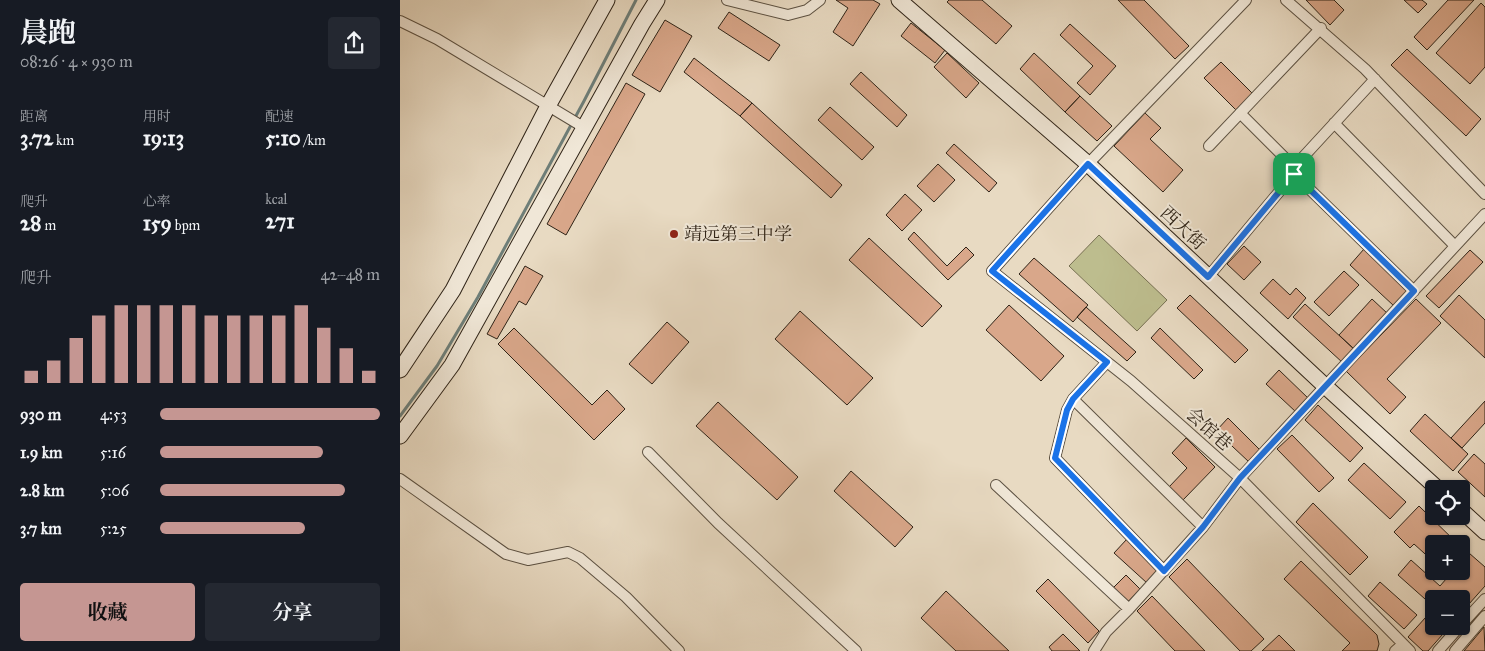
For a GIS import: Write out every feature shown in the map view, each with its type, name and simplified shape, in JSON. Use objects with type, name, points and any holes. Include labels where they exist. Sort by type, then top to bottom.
[{"type":"main road","points":[[400,370],[453,290],[548,106],[607,0]]},
{"type":"main road","points":[[400,436],[452,365],[582,126],[657,0]]},
{"type":"main road","name":"西大街","points":[[899,0],[1088,164],[1428,480]]},
{"type":"main road","points":[[1470,518],[1485,532]]},
{"type":"street","points":[[727,0],[788,15],[807,10],[820,0]]},
{"type":"street","points":[[1088,164],[1246,0]]},
{"type":"street","points":[[1286,0],[1321,28],[1375,79],[1485,194]]},
{"type":"street","points":[[400,21],[437,39],[582,126]]},
{"type":"street","points":[[1209,146],[1321,28]]},
{"type":"street","points":[[1240,113],[1294,167],[1375,79]]},
{"type":"street","points":[[1334,123],[1455,246]]},
{"type":"street","name":"会馆巷","points":[[1088,164],[992,271],[1131,381],[1240,478],[1403,649]]},
{"type":"street","points":[[1208,277],[1294,174],[1414,291]]},
{"type":"street","points":[[1094,651],[1106,632],[1203,527],[1240,478],[1485,214]]},
{"type":"street","points":[[1107,362],[1073,399],[1067,410],[1055,458],[1164,571]]},
{"type":"street","points":[[1073,399],[1203,527]]},
{"type":"street","points":[[648,452],[718,523],[856,651]]},
{"type":"street","points":[[400,479],[506,554],[528,560],[568,552],[580,558],[626,598],[679,651]]},
{"type":"street","points":[[996,485],[1129,609]]},
{"type":"street","points":[[1470,616],[1485,599]]},
{"type":"street","points":[[1455,651],[1485,616]]},
{"type":"street","points":[[1438,651],[1453,635]]},
{"type":"green space","points":[[1099,235],[1167,300],[1137,331],[1069,266]]},
{"type":"building","points":[[836,0],[873,0],[880,4],[853,46],[833,32],[848,8]]},
{"type":"building","points":[[949,0],[982,0],[1012,26],[996,44],[947,2]]},
{"type":"building","points":[[1118,0],[1144,0],[1189,46],[1175,59]]},
{"type":"building","points":[[1306,0],[1334,0],[1344,10],[1330,25]]},
{"type":"building","points":[[1404,0],[1422,0],[1427,4],[1418,13]]},
{"type":"building","points":[[1448,0],[1474,0],[1427,50],[1414,37]]},
{"type":"building","points":[[1481,3],[1485,7],[1485,67],[1470,84],[1436,53]]},
{"type":"building","points":[[729,12],[780,45],[769,61],[718,28]]},
{"type":"building","points":[[665,20],[692,36],[660,92],[632,75]]},
{"type":"building","points":[[911,23],[945,50],[935,63],[901,36]]},
{"type":"building","points":[[1070,24],[1116,66],[1090,95],[1077,83],[1093,66],[1060,35]]},
{"type":"building","points":[[1407,49],[1481,119],[1466,136],[1391,65]]},
{"type":"building","points":[[947,53],[979,83],[966,98],[934,67]]},
{"type":"building","points":[[1034,53],[1080,96],[1065,112],[1020,69]]},
{"type":"building","points":[[694,58],[752,103],[740,116],[684,72]]},
{"type":"building","points":[[1221,62],[1254,95],[1237,111],[1204,78]]},
{"type":"building","points":[[861,72],[907,115],[897,127],[850,84]]},
{"type":"building","points":[[626,83],[645,94],[566,235],[547,224]]},
{"type":"building","points":[[1080,96],[1112,126],[1097,141],[1065,112]]},
{"type":"building","points":[[752,103],[842,185],[831,198],[740,116]]},
{"type":"building","points":[[830,107],[874,147],[862,160],[818,120]]},
{"type":"building","points":[[1145,113],[1161,128],[1150,139],[1183,170],[1163,192],[1114,146]]},
{"type":"building","points":[[954,144],[997,183],[989,192],[946,153]]},
{"type":"building","points":[[938,164],[955,180],[934,202],[917,186]]},
{"type":"building","points":[[905,194],[922,210],[902,231],[886,215]]},
{"type":"building","points":[[914,232],[947,266],[966,247],[974,255],[948,280],[908,239]]},
{"type":"building","points":[[869,238],[942,306],[922,327],[849,260]]},
{"type":"building","points":[[1244,246],[1261,262],[1244,280],[1227,264]]},
{"type":"building","points":[[1364,249],[1409,290],[1394,306],[1350,265]]},
{"type":"building","points":[[1470,250],[1483,262],[1439,308],[1426,296]]},
{"type":"building","points":[[1034,258],[1088,305],[1073,322],[1019,274]]},
{"type":"building","points":[[525,266],[543,276],[526,305],[519,301],[497,339],[487,334]]},
{"type":"building","points":[[1344,271],[1359,285],[1329,316],[1314,302]]},
{"type":"building","points":[[1273,279],[1290,295],[1296,288],[1306,298],[1288,319],[1260,293]]},
{"type":"building","points":[[1190,295],[1248,350],[1235,363],[1177,308]]},
{"type":"building","points":[[1459,295],[1485,320],[1485,358],[1440,316]]},
{"type":"building","points":[[1372,299],[1388,314],[1355,350],[1339,335]]},
{"type":"building","points":[[1416,299],[1441,323],[1387,379],[1406,397],[1390,414],[1346,371]]},
{"type":"building","points":[[1305,304],[1355,350],[1343,363],[1293,317]]},
{"type":"building","points":[[1009,305],[1064,356],[1041,381],[986,330]]},
{"type":"building","points":[[1086,307],[1136,352],[1127,361],[1077,317]]},
{"type":"building","points":[[800,311],[873,378],[847,405],[775,339]]},
{"type":"building","points":[[667,322],[689,342],[652,384],[629,364]]},
{"type":"building","points":[[514,328],[592,405],[607,390],[625,409],[594,440],[498,344]]},
{"type":"building","points":[[1160,328],[1203,370],[1194,379],[1151,338]]},
{"type":"building","points":[[1279,370],[1309,399],[1296,412],[1266,384]]},
{"type":"building","points":[[1485,401],[1485,423],[1462,448],[1451,438]]},
{"type":"building","points":[[718,402],[798,477],[777,500],[696,426]]},
{"type":"building","points":[[1318,405],[1363,448],[1350,462],[1305,420]]},
{"type":"building","points":[[1425,414],[1468,454],[1453,471],[1410,431]]},
{"type":"building","points":[[1228,418],[1260,450],[1249,462],[1216,431]]},
{"type":"building","points":[[1292,435],[1334,478],[1319,492],[1277,449]]},
{"type":"building","points":[[1186,438],[1215,467],[1183,500],[1169,487],[1187,468],[1172,453]]},
{"type":"building","points":[[1474,454],[1485,464],[1485,497],[1470,483],[1470,480],[1467,480],[1458,472]]},
{"type":"building","points":[[1364,463],[1406,502],[1390,519],[1348,480]]},
{"type":"building","points":[[851,471],[913,527],[895,547],[834,491]]},
{"type":"building","points":[[1313,503],[1368,557],[1350,575],[1296,522]]},
{"type":"building","points":[[1419,506],[1425,512],[1425,525],[1438,525],[1449,535],[1425,535],[1425,554],[1414,544],[1410,548],[1394,532]]},
{"type":"building","points":[[1127,539],[1160,570],[1147,583],[1114,553]]},
{"type":"building","points":[[1470,554],[1485,567],[1485,586],[1470,603],[1470,590],[1425,590],[1425,599],[1398,575],[1411,560],[1425,573],[1425,580],[1433,580],[1440,586],[1445,580],[1470,580]]},
{"type":"building","points":[[1187,559],[1264,639],[1251,651],[1240,651],[1169,577]]},
{"type":"building","points":[[1301,561],[1377,635],[1379,644],[1377,651],[1342,651],[1350,643],[1284,579]]},
{"type":"building","points":[[1126,575],[1140,589],[1127,603],[1112,589]]},
{"type":"building","points":[[1048,579],[1099,631],[1088,643],[1036,591]]},
{"type":"building","points":[[1380,582],[1417,615],[1404,629],[1368,596]]},
{"type":"building","points":[[946,591],[1009,651],[956,651],[921,618]]},
{"type":"building","points":[[1152,596],[1205,651],[1175,651],[1137,611]]},
{"type":"building","points":[[1425,618],[1425,635],[1442,635],[1428,651],[1423,651],[1408,637]]},
{"type":"building","points":[[1484,627],[1485,651],[1464,651]]},
{"type":"building","points":[[1063,634],[1080,651],[1052,651],[1049,647]]},
{"type":"building","points":[[1279,635],[1295,651],[1262,651]]},
{"type":"waterway","points":[[400,416],[437,366],[478,297],[584,101],[636,0]]},
{"type":"place","name":"靖远第三中学","points":[[674,234]]},
{"type":"route","points":[[1088,164],[1208,277],[1294,174],[1414,291],[1240,478],[1203,527],[1164,571],[1055,458],[1067,410],[1073,399],[1107,362],[992,271],[1088,164]]}]
